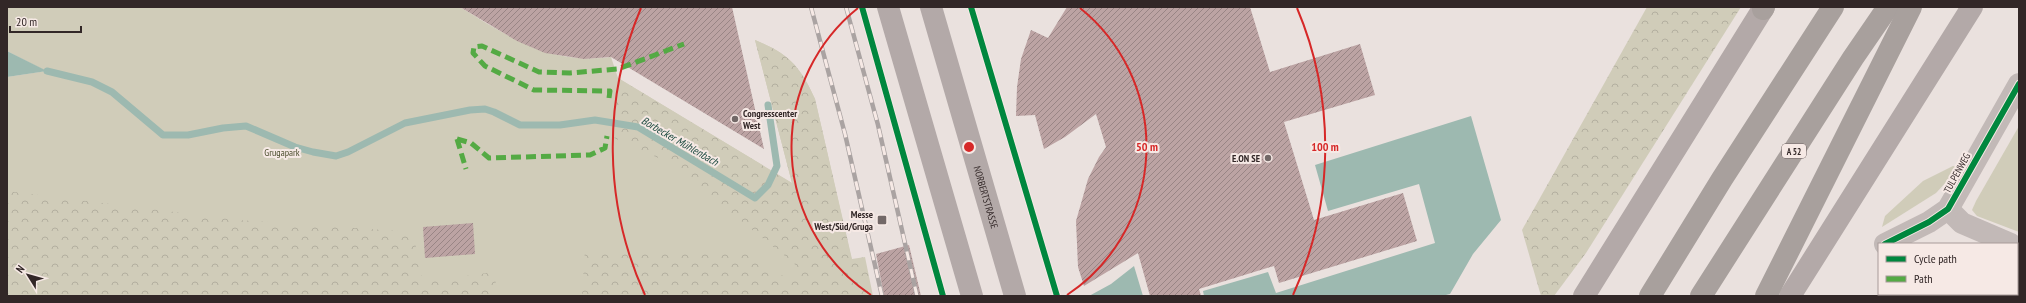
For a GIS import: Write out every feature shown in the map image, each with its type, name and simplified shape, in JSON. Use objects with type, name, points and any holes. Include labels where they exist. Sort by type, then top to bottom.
[{"type":"highway","points":[[1650,296],[1722,179],[1832,7]]},
{"type":"highway","name":"A 52","points":[[1701,296],[1849,64],[1888,7]]},
{"type":"highway","points":[[1766,296],[1911,7]]},
{"type":"main road","points":[[888,7],[972,296]]},
{"type":"main road","name":"NORBERTSTRASSE","points":[[931,7],[1015,296]]},
{"type":"main road","points":[[1790,296],[1972,7]]},
{"type":"main road","points":[[1584,296],[1764,8]]},
{"type":"street","name":"TULPENWEG","points":[[1888,243],[1930,222],[1948,209],[2019,84]]},
{"type":"street","points":[[1948,209],[1962,223],[2009,243]]},
{"type":"green space","name":"Grugapark","points":[[7,7],[460,7],[514,39],[549,53],[568,57],[611,57],[618,78],[792,183],[755,40],[777,50],[792,62],[804,78],[815,99],[860,296],[7,296],[7,77],[46,71],[7,51]]},
{"type":"green space","points":[[1647,7],[1741,7],[1586,253],[1554,296],[1541,296],[1522,230]]},
{"type":"green space","points":[[755,40],[777,50],[792,62],[810,88],[815,99],[852,259],[865,257],[873,296],[582,296],[585,249],[743,249],[789,280],[795,264],[667,162],[614,138],[618,78],[792,183]]},
{"type":"green space","points":[[2019,126],[2019,232],[1977,216],[1972,210]]},
{"type":"green space","points":[[1953,166],[1960,167],[1936,193],[1882,227],[1885,216],[1923,181]]},
{"type":"green space","points":[[7,191],[238,220],[413,232],[423,282],[494,272],[498,296],[7,296]]},
{"type":"shaded area","points":[[7,51],[47,71],[7,77]]},
{"type":"shaded area","points":[[1471,116],[1501,220],[1473,254],[1450,294],[1442,296],[1204,296],[1203,291],[1268,272],[1276,293],[1435,243],[1419,184],[1328,211],[1315,165]]},
{"type":"shaded area","points":[[1134,266],[1143,296],[1089,296],[1111,284]]},
{"type":"building","points":[[460,7],[732,7],[764,149],[611,57],[584,59],[545,53],[517,41]]},
{"type":"building","points":[[1067,7],[1250,7],[1270,72],[1360,44],[1375,95],[1284,122],[1314,220],[1403,193],[1417,241],[1279,283],[1274,266],[1199,289],[1201,296],[1150,296],[1138,253],[1084,286],[1078,267],[1076,221],[1088,179],[1106,147],[1096,114],[1065,137],[1044,149],[1035,115],[1016,116],[1017,87],[1021,59],[1031,30],[1048,38]]},
{"type":"building","points":[[473,223],[475,254],[425,258],[423,227]]},
{"type":"building","points":[[909,245],[921,296],[884,296],[876,254]]},
{"type":"waterway","name":"Borbecker Mühlenbach","points":[[47,71],[92,82],[112,92],[163,135],[188,135],[223,128],[246,126],[295,147],[336,156],[348,152],[405,123],[470,110],[485,109],[520,125],[560,125],[595,120],[638,127],[755,198],[768,185],[777,166],[768,105]]},
{"type":"railway","points":[[811,7],[845,134],[882,296]]},
{"type":"railway","points":[[846,7],[878,125],[917,296]]},
{"type":"marked path","points":[[609,98],[610,91],[534,90],[485,66],[473,53],[474,47],[482,46],[539,72],[570,73],[618,69],[684,44]]},
{"type":"marked path","points":[[457,139],[471,143],[489,158],[590,155],[605,148],[607,136]]},
{"type":"marked path","points":[[457,139],[466,169]]},
{"type":"cycle path","points":[[862,7],[943,296]]},
{"type":"cycle path","points":[[971,7],[1057,296]]},
{"type":"cycle path","points":[[1887,243],[1929,222],[1948,209],[2019,84]]},
{"type":"place","name":"Congresscenter West","points":[[735,119]]},
{"type":"place","name":"E.ON SE","points":[[1268,158]]},
{"type":"place","name":"Messe West/Süd/Gruga","points":[[882,220]]}]
